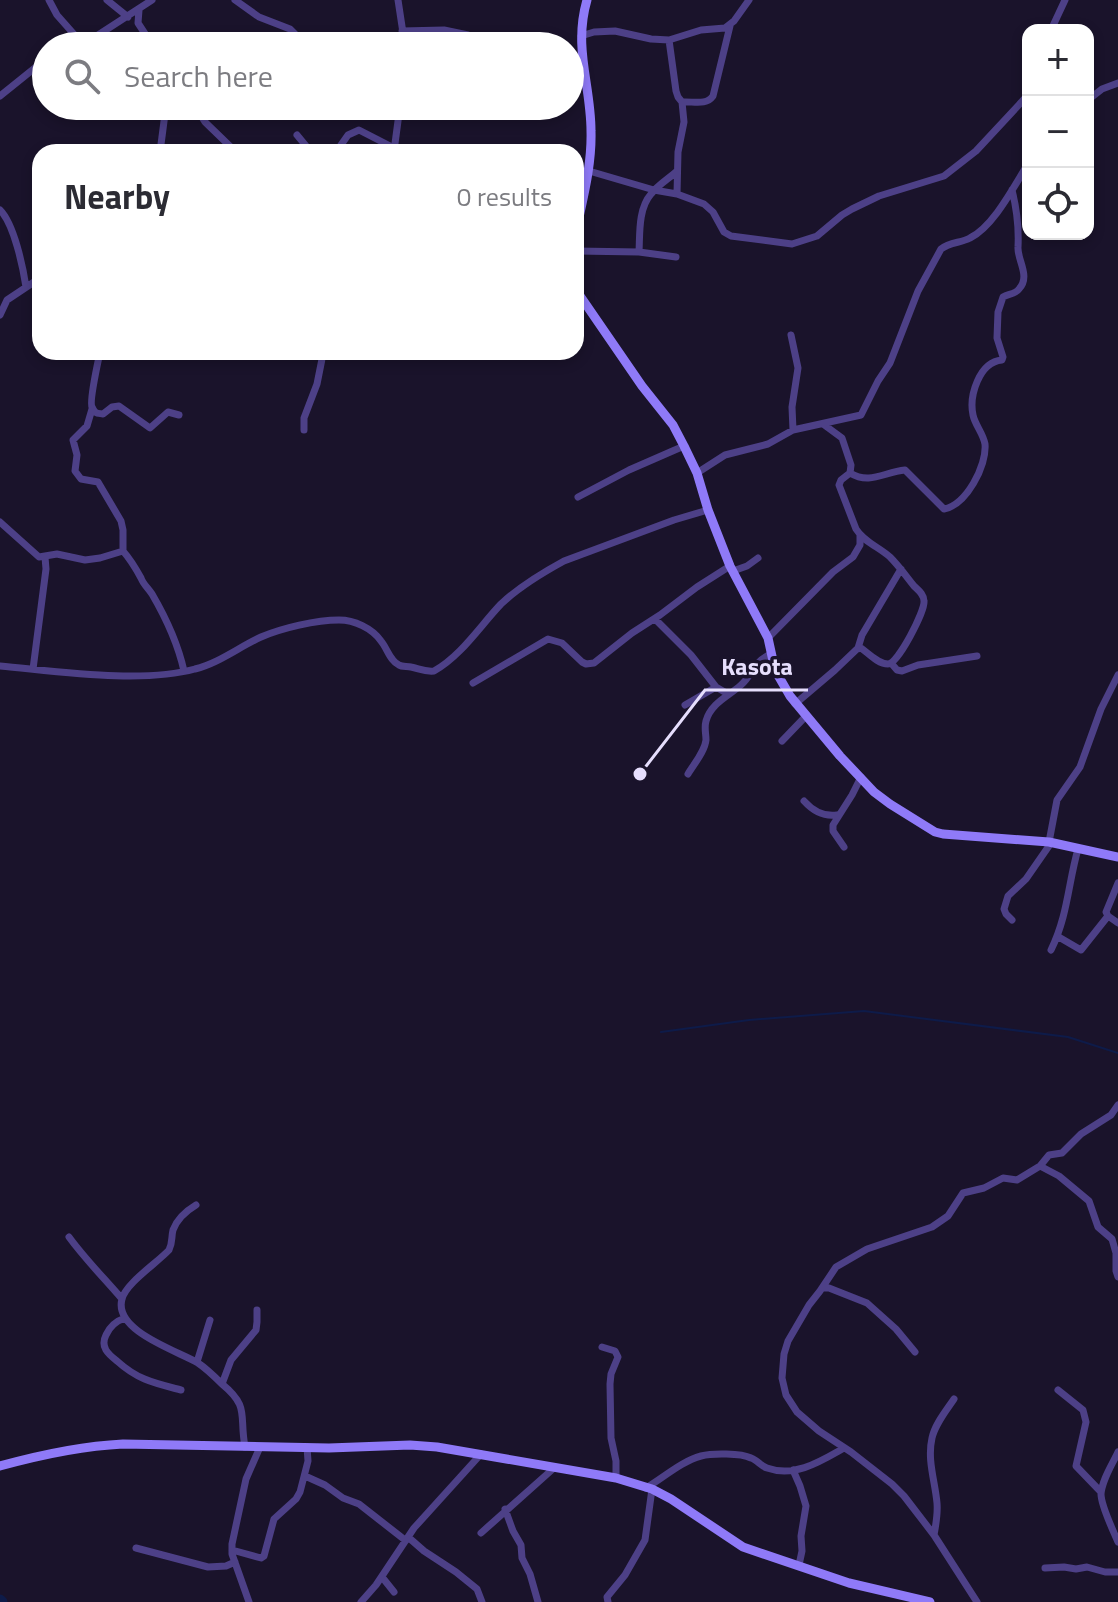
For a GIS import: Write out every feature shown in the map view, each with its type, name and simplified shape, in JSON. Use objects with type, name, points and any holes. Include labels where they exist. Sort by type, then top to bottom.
[{"type":"street","points":[[49,0],[72,32]]},
{"type":"street","points":[[107,0],[128,17]]},
{"type":"street","points":[[103,32],[152,0]]},
{"type":"street","points":[[235,0],[259,17],[293,32]]},
{"type":"street","points":[[398,0],[402,31],[454,32]]},
{"type":"street","points":[[582,32],[587,0]]},
{"type":"street","points":[[682,102],[708,102],[713,96],[730,26],[749,0]]},
{"type":"street","points":[[1054,24],[1065,0]]},
{"type":"street","points":[[139,10],[138,23],[144,32]]},
{"type":"street","points":[[584,35],[615,31],[669,40],[701,30],[730,26]]},
{"type":"street","points":[[669,40],[684,122],[676,172],[677,194]]},
{"type":"street","points":[[0,96],[32,70]]},
{"type":"street","points":[[584,76],[591,130],[589,171],[584,194]]},
{"type":"street","points":[[1093,96],[1118,83]]},
{"type":"street","points":[[589,171],[677,194],[709,207],[724,232],[731,236],[799,243],[817,236],[842,215],[879,196],[944,176],[976,151],[1027,96]]},
{"type":"street","points":[[161,144],[164,120]]},
{"type":"street","points":[[204,120],[228,144]]},
{"type":"street","points":[[395,144],[398,120]]},
{"type":"street","points":[[342,144],[348,135],[359,130],[384,144]]},
{"type":"street","points":[[297,135],[304,144]]},
{"type":"street","points":[[697,473],[725,455],[768,444],[793,430],[856,417],[864,411],[894,353],[918,291],[941,249],[947,244],[975,236],[1003,205],[1026,168]]},
{"type":"street","points":[[639,252],[647,199],[676,172]]},
{"type":"street","points":[[850,473],[867,479],[905,470],[941,508],[947,510],[971,489],[985,449],[972,411],[978,377],[992,362],[1002,360],[997,338],[1000,304],[1003,297],[1021,288],[1023,281],[1012,190]]},
{"type":"street","points":[[0,210],[8,221],[26,287]]},
{"type":"street","points":[[584,251],[639,252],[676,257]]},
{"type":"street","points":[[0,315],[7,300],[32,283]]},
{"type":"street","points":[[584,302],[673,425],[684,446],[732,568],[768,638],[775,670],[795,704],[861,777],[882,798],[935,832],[1050,842],[1118,857]]},
{"type":"street","points":[[791,335],[798,368],[792,407],[793,430]]},
{"type":"street","points":[[99,360],[87,426],[73,440],[77,455],[75,471],[81,479],[95,480],[102,487],[121,521],[123,551],[136,567],[173,635],[184,671]]},
{"type":"street","points":[[304,430],[304,418],[317,384],[322,360]]},
{"type":"street","points":[[92,409],[100,414],[119,406],[150,428],[168,412],[179,415]]},
{"type":"street","points":[[768,638],[833,572],[849,562],[860,545],[860,535],[839,485],[850,473],[851,465],[842,438],[823,424]]},
{"type":"street","points":[[578,497],[684,446]]},
{"type":"street","points":[[0,666],[115,675],[167,674],[213,662],[284,629],[339,620],[370,630],[400,666],[434,671],[508,598],[547,570],[674,520],[708,510]]},
{"type":"street","points":[[0,522],[39,557],[57,554],[85,560],[123,551]]},
{"type":"street","points":[[858,648],[877,660],[891,663],[903,649],[924,605],[923,596],[901,569],[860,535]]},
{"type":"street","points":[[33,669],[45,557]]},
{"type":"street","points":[[473,683],[548,639],[562,643],[582,662],[590,664],[697,587],[732,568],[747,566],[758,558]]},
{"type":"street","points":[[795,704],[858,648],[862,635],[901,569]]},
{"type":"street","points":[[655,619],[679,642],[716,687],[728,694]]},
{"type":"street","points":[[640,627],[662,627]]},
{"type":"street","points":[[688,774],[704,748],[707,717],[740,686],[761,658],[771,654]]},
{"type":"street","points":[[891,663],[902,671],[918,665],[977,656]]},
{"type":"street","points":[[1012,920],[1004,909],[1008,896],[1026,879],[1050,842],[1057,800],[1080,767],[1101,709],[1118,675]]},
{"type":"street","points":[[685,705],[716,687]]},
{"type":"street","points":[[782,741],[806,716]]},
{"type":"street","points":[[844,847],[833,831],[834,821],[861,777]]},
{"type":"street","points":[[804,801],[815,812],[837,815]]},
{"type":"street","points":[[1051,950],[1065,913],[1078,849]]},
{"type":"street","points":[[1118,883],[1106,912],[1118,923]]},
{"type":"street","points":[[1057,936],[1080,951],[1108,916]]},
{"type":"street","points":[[977,1602],[934,1535],[904,1496],[797,1412],[786,1395],[782,1378],[784,1354],[809,1305],[836,1267],[867,1249],[932,1227],[948,1216],[963,1193],[984,1188],[1003,1178],[1017,1180],[1040,1166],[1049,1155],[1062,1153],[1081,1134],[1111,1115],[1118,1105]]},
{"type":"street","points":[[1040,1166],[1059,1176],[1089,1201],[1098,1227],[1112,1239],[1118,1277]]},
{"type":"street","points":[[122,1299],[135,1281],[169,1250],[176,1225],[196,1205]]},
{"type":"street","points":[[69,1237],[122,1299],[125,1318],[148,1339],[197,1362],[240,1403],[245,1447]]},
{"type":"street","points":[[823,1288],[867,1303],[896,1329],[915,1352]]},
{"type":"street","points":[[222,1384],[231,1360],[256,1330],[257,1310]]},
{"type":"street","points":[[125,1318],[106,1333],[104,1350],[131,1374],[181,1390]]},
{"type":"street","points":[[197,1362],[210,1320]]},
{"type":"street","points":[[602,1347],[615,1351],[618,1357],[610,1384],[611,1438],[616,1478]]},
{"type":"street","points":[[1058,1390],[1083,1410],[1086,1422],[1076,1466],[1101,1492]]},
{"type":"street","points":[[934,1535],[937,1500],[930,1457],[932,1438],[954,1399]]},
{"type":"street","points":[[0,1466],[102,1445],[363,1448],[410,1445],[481,1454],[616,1478],[671,1499],[743,1547],[849,1583],[930,1602]]},
{"type":"street","points":[[249,1602],[232,1544],[244,1489],[260,1447]]},
{"type":"street","points":[[232,1550],[263,1557],[274,1519],[296,1499],[305,1476],[307,1447]]},
{"type":"street","points":[[649,1489],[702,1455],[749,1457],[767,1468],[780,1471],[815,1465],[844,1448]]},
{"type":"street","points":[[1118,1452],[1101,1492],[1118,1542]]},
{"type":"street","points":[[361,1602],[382,1577],[407,1538],[481,1454]]},
{"type":"street","points":[[481,1533],[554,1468]]},
{"type":"street","points":[[793,1470],[806,1506],[799,1565]]},
{"type":"street","points":[[1109,1470],[1118,1474]]},
{"type":"street","points":[[305,1476],[359,1504],[456,1572],[477,1589],[482,1602]]},
{"type":"street","points":[[608,1602],[607,1597],[625,1575],[645,1540],[649,1489]]},
{"type":"street","points":[[505,1509],[521,1545],[522,1558],[538,1602]]},
{"type":"street","points":[[136,1548],[208,1567],[235,1562]]},
{"type":"street","points":[[1045,1568],[1087,1567],[1118,1572]]},
{"type":"street","points":[[382,1577],[394,1592]]},
{"type":"waterway","points":[[661,1032],[749,1020],[864,1011],[1068,1037],[1118,1053]]},
{"type":"place","name":"Kasota","points":[[640,774]]}]
